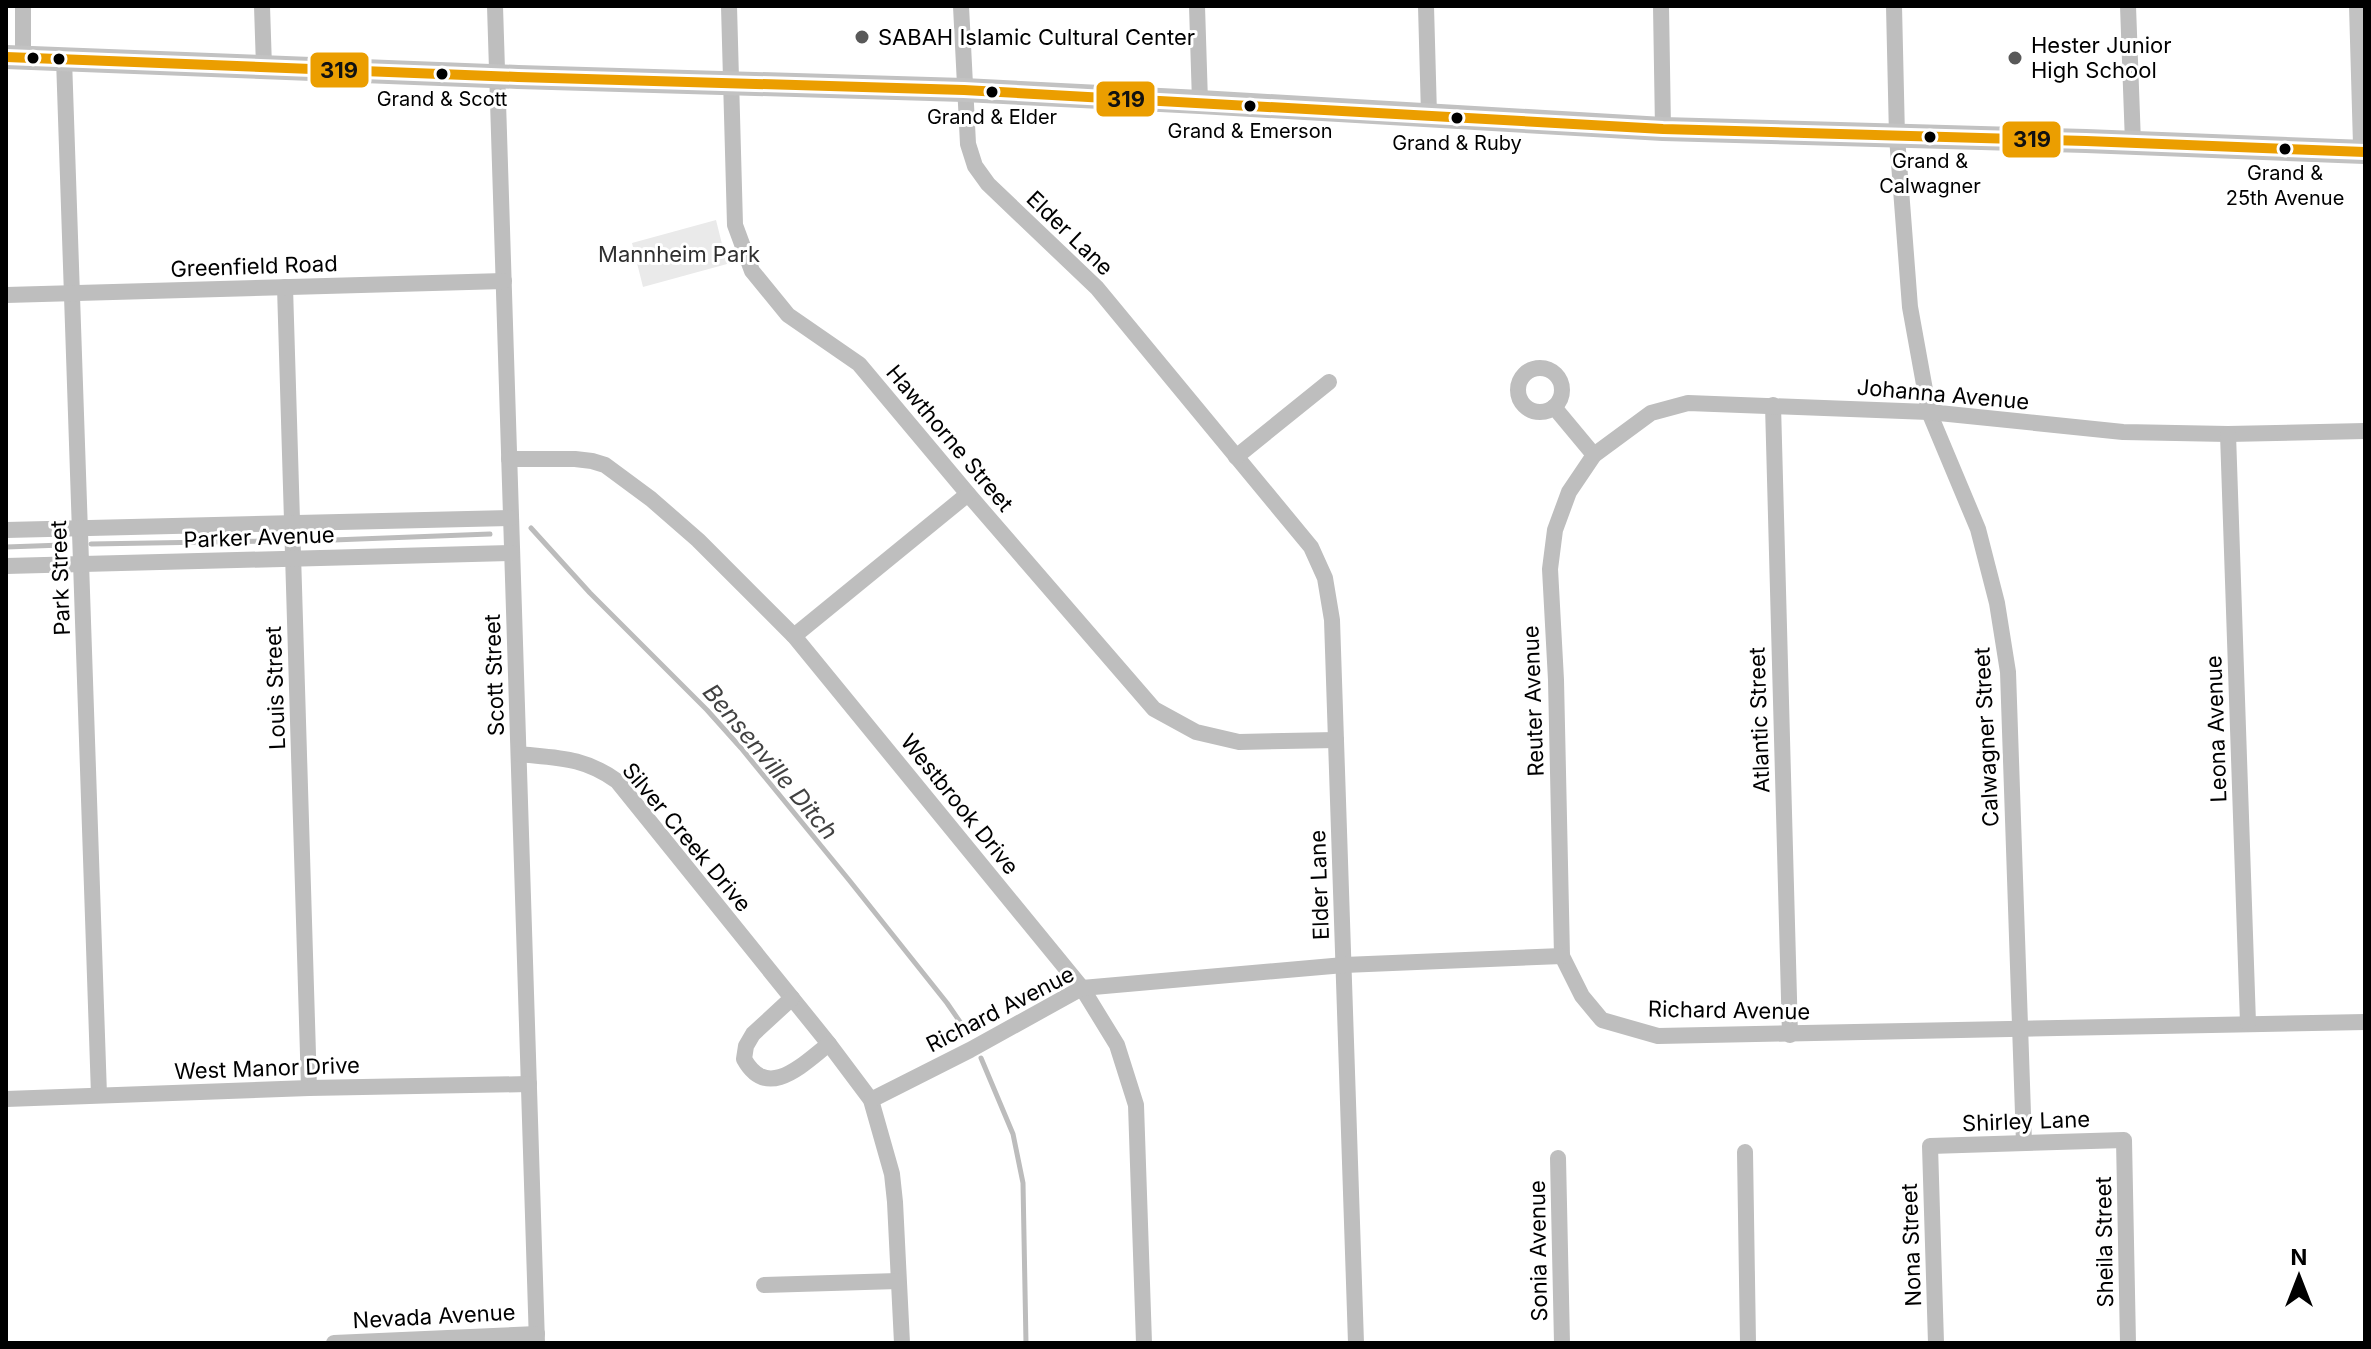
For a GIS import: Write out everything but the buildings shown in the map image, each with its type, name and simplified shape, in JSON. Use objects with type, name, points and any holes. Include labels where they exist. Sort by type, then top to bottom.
[{"type":"main road","points":[[2361,6],[2365,145]]},
{"type":"main road","points":[[15,57],[732,85],[964,90],[1663,129],[2365,152]]},
{"type":"street","points":[[15,57],[23,6]]},
{"type":"street","points":[[262,6],[264,67]]},
{"type":"street","name":"Scott Street","points":[[495,6],[537,1338]]},
{"type":"street","name":"Hawthorne Street","points":[[729,6],[735,225],[752,271],[788,315],[859,364],[1154,709],[1196,732],[1239,742],[1336,740]]},
{"type":"street","name":"Elder Lane","points":[[961,6],[968,144],[975,166],[988,184],[1097,288],[1311,547],[1325,578],[1332,620],[1356,1343]]},
{"type":"street","points":[[1197,6],[1200,102]]},
{"type":"street","points":[[1426,6],[1429,115]]},
{"type":"street","points":[[1661,6],[1663,129]]},
{"type":"street","name":"Calwagner Street","points":[[1894,6],[1897,137],[1910,302],[1929,412],[1978,529],[1997,603],[2008,672],[2024,1143]]},
{"type":"street","points":[[2128,6],[2133,143]]},
{"type":"street","name":"Park Street","points":[[64,59],[99,1095]]},
{"type":"street","name":"Greenfield Road","points":[[6,295],[504,281]]},
{"type":"street","name":"Louis Street","points":[[285,287],[309,1088]]},
{"type":"street","points":[[1236,457],[1329,382]]},
{"type":"street","name":"Johanna Avenue","points":[[1594,455],[1651,413],[1688,403],[1929,412],[2109,431],[2228,434],[2365,431]]},
{"type":"street","name":"Atlantic Street","points":[[1773,405],[1790,1035]]},
{"type":"street","points":[[1554,407],[1594,455]]},
{"type":"street","name":"Leona Avenue","points":[[2228,434],[2248,1023]]},
{"type":"street","name":"Reuter Avenue","points":[[1562,956],[1556,680],[1550,569],[1555,530],[1569,492],[1594,455]]},
{"type":"street","name":"Westbrook Drive","points":[[509,459],[592,461],[614,469],[698,540],[794,636],[1082,988],[1117,1045],[1136,1105],[1144,1343]]},
{"type":"street","points":[[794,636],[968,494]]},
{"type":"street","name":"Parker Avenue","points":[[6,530],[511,518]]},
{"type":"street","name":"Parker Avenue","points":[[6,566],[512,553]]},
{"type":"street","name":"Silver Creek Drive","points":[[519,754],[580,761],[599,768],[617,781],[871,1100],[892,1174],[902,1343]]},
{"type":"street","name":"Richard Avenue","points":[[871,1100],[1082,988],[1344,965],[1562,956],[1582,996],[1602,1020],[1658,1036],[2365,1022]]},
{"type":"street","points":[[792,998],[749,1039],[744,1059],[750,1069],[770,1079],[784,1077],[829,1044]]},
{"type":"street","name":"West Manor Drive","points":[[6,1099],[529,1084]]},
{"type":"street","name":"Shirley Lane","points":[[1930,1146],[2124,1140]]},
{"type":"street","name":"Sheila Street","points":[[2124,1140],[2128,1343]]},
{"type":"street","name":"Nona Street","points":[[1930,1146],[1936,1343]]},
{"type":"street","points":[[1745,1152],[1748,1343]]},
{"type":"street","name":"Sonia Avenue","points":[[1558,1158],[1562,1343]]},
{"type":"street","points":[[764,1285],[898,1281]]},
{"type":"street","name":"Nevada Avenue","points":[[334,1343],[537,1338]]},
{"type":"green space","name":"Mannheim Park","points":[[716,220],[727,264],[643,287],[632,243]]},
{"type":"waterway","name":"Bensenville Ditch","points":[[531,528],[741,748],[947,1003],[967,1032]]},
{"type":"waterway","name":"Bensenville Ditch","points":[[307,541],[490,534]]},
{"type":"waterway","name":"Bensenville Ditch","points":[[91,544],[276,541]]},
{"type":"waterway","name":"Bensenville Ditch","points":[[6,547],[63,545]]},
{"type":"waterway","name":"Bensenville Ditch","points":[[981,1058],[1013,1134],[1023,1183],[1026,1343]]},
{"type":"transit line","name":"319","points":[[6,57],[964,90],[1663,129],[2365,152]]},
{"type":"place","name":"SABAH Islamic Cultural Center","points":[[862,37]]},
{"type":"place","name":"Hester Junior High School","points":[[2015,58]]},
{"type":"place","name":"Grand & Scott","points":[[442,74]]},
{"type":"place","name":"Grand & Elder","points":[[992,92]]},
{"type":"place","name":"Grand & Emerson","points":[[1250,106]]},
{"type":"place","name":"Grand & Ruby","points":[[1457,118]]},
{"type":"place","name":"Grand & Calwagner","points":[[1930,137]]},
{"type":"place","name":"Grand & 25th Avenue","points":[[2285,149]]}]
